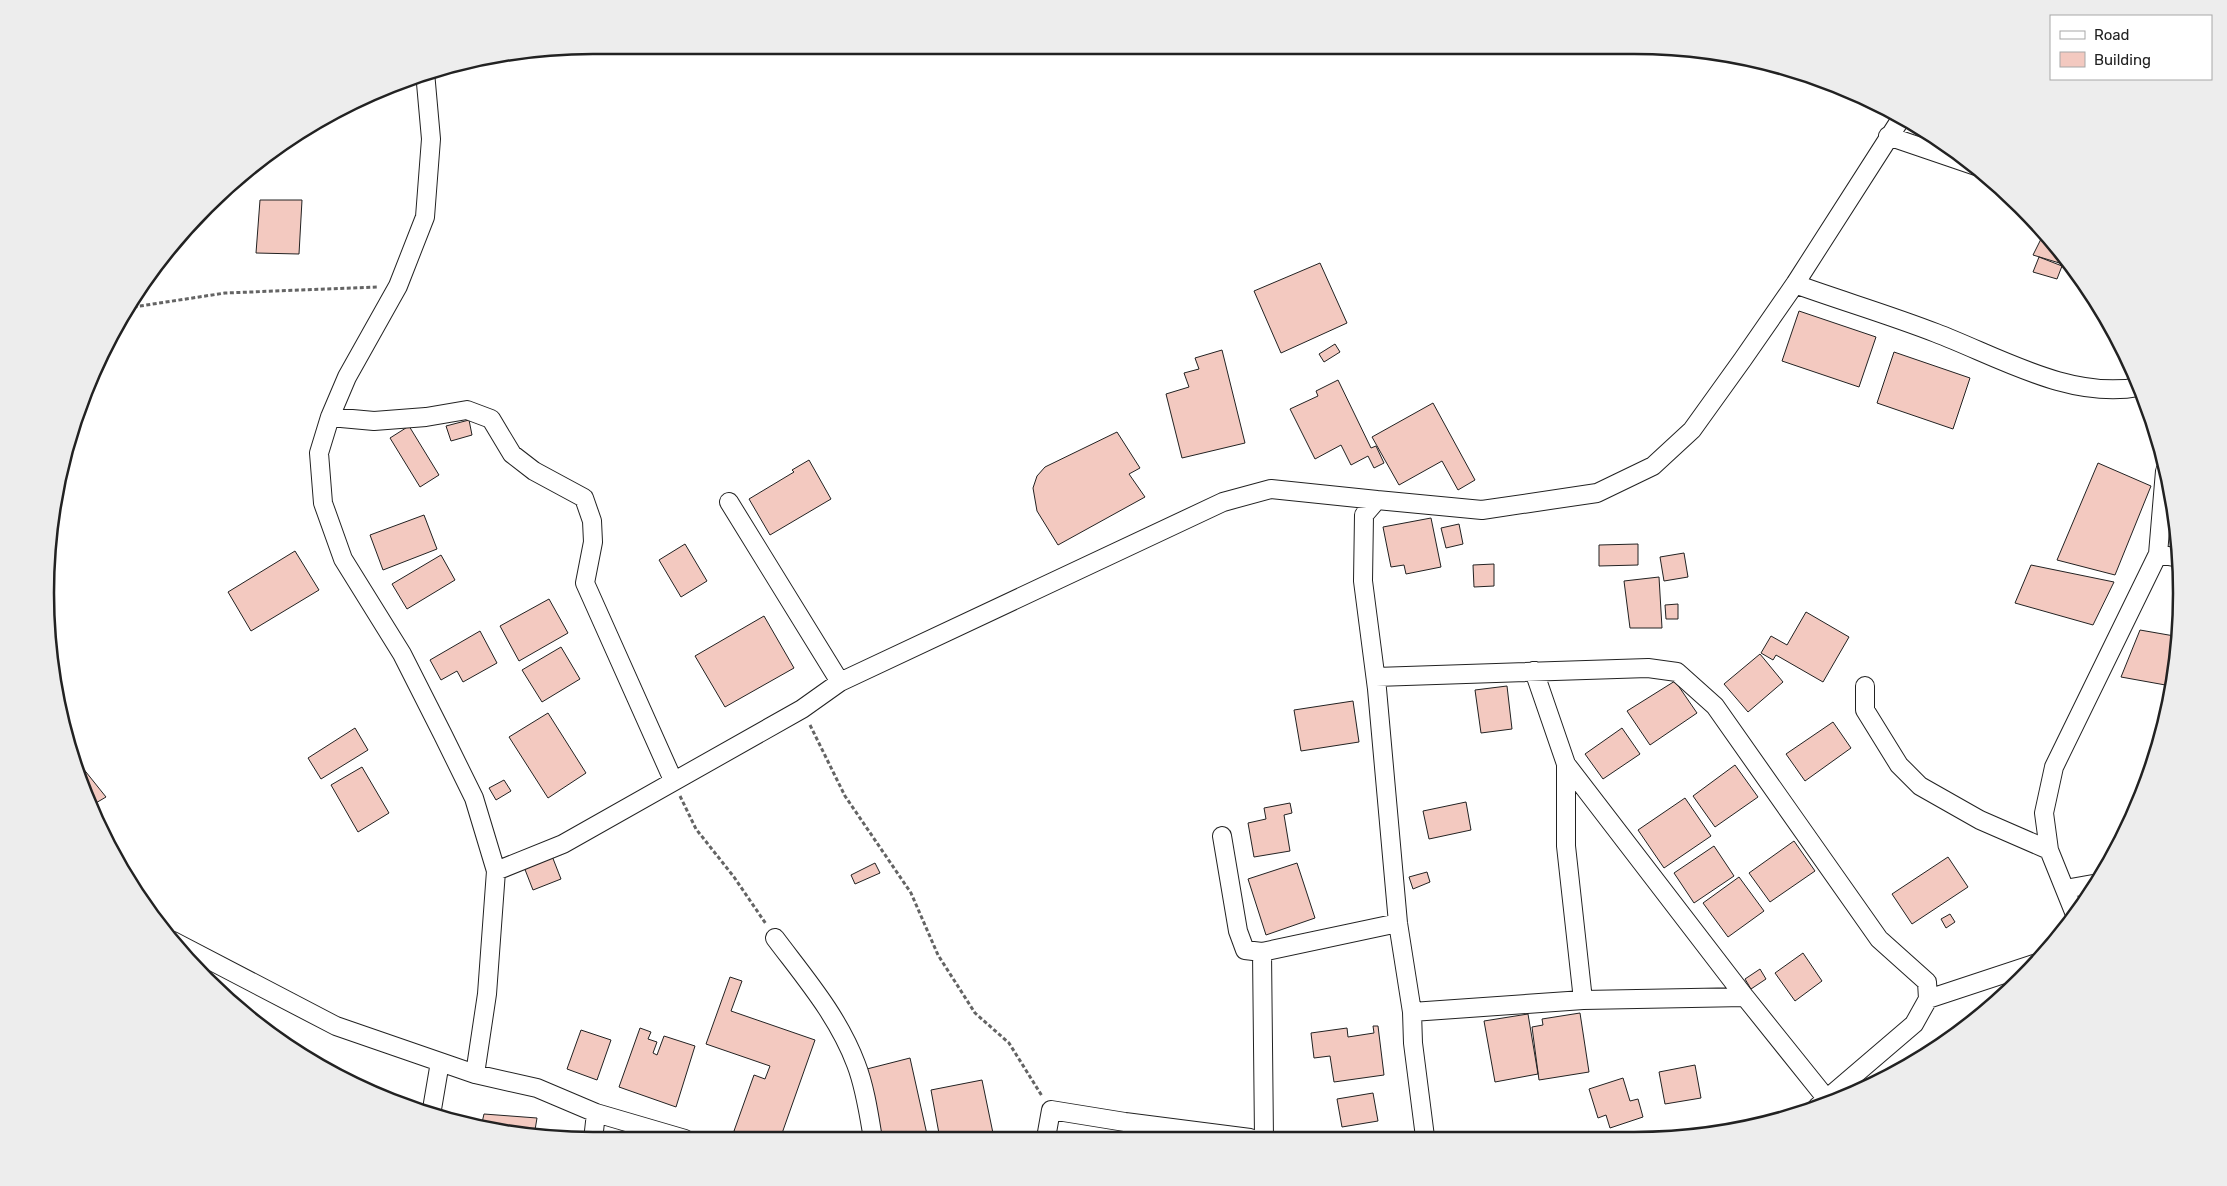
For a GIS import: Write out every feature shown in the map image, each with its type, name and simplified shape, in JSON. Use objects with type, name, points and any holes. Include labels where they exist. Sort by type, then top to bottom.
[{"type":"street","points":[[425,81],[431,139],[425,217],[398,286],[347,377],[330,417],[318,453],[323,503],[343,559],[402,654],[447,742],[474,798],[496,871],[487,994],[475,1074]]},
{"type":"street","points":[[496,871],[563,844],[672,780],[802,709],[840,682],[1223,502],[1272,489],[1482,510],[1597,493],[1653,466],[1692,430],[1795,284],[1898,123]]},
{"type":"street","points":[[1888,136],[1952,158]]},
{"type":"street","points":[[1795,284],[1934,332],[2056,381],[2117,391],[2132,388]]},
{"type":"street","points":[[330,417],[374,421],[426,417],[468,410],[491,419],[512,454],[534,471],[584,498],[592,521],[593,542],[585,583],[672,780]]},
{"type":"street","points":[[2072,907],[2049,850],[2044,813],[2054,766],[2158,554],[2164,493]]},
{"type":"street","points":[[1377,500],[1364,515],[1363,582],[1376,676],[1398,923],[1412,1012],[1413,1042],[1424,1132]]},
{"type":"street","points":[[729,502],[840,682]]},
{"type":"street","points":[[2158,554],[2172,557]]},
{"type":"street","points":[[1376,676],[1648,668],[1677,672],[1715,706],[1879,939],[1927,982],[1928,999],[1914,1024],[1829,1095]]},
{"type":"street","points":[[1534,671],[1566,764],[1745,997],[1819,1099]]},
{"type":"street","points":[[1865,686],[1865,710],[1899,765],[1920,786],[1980,820],[2049,850]]},
{"type":"street","points":[[1566,764],[1566,846],[1583,1000]]},
{"type":"street","points":[[1222,836],[1238,932],[1245,950],[1262,952],[1398,923]]},
{"type":"street","points":[[2065,889],[2087,885]]},
{"type":"street","points":[[776,938],[823,1000],[844,1036],[857,1065],[871,1132]]},
{"type":"street","points":[[189,950],[336,1026],[475,1074],[536,1088],[596,1114],[658,1132]]},
{"type":"street","points":[[1262,952],[1264,1132]]},
{"type":"street","points":[[1928,999],[2020,969]]},
{"type":"street","points":[[1412,1012],[1583,1000],[1745,997]]},
{"type":"street","points":[[432,1108],[440,1062]]},
{"type":"street","points":[[1047,1132],[1051,1110],[1203,1132]]},
{"type":"street","points":[[594,1132],[596,1114]]},
{"type":"path","points":[[136,307],[225,293],[398,286]]},
{"type":"path","points":[[802,709],[845,796],[911,894],[938,955],[975,1013],[1009,1043],[1051,1110]]},
{"type":"path","points":[[672,780],[696,829],[734,877],[776,938]]},
{"type":"building","points":[[260,200],[302,200],[299,254],[256,253]]},
{"type":"building","points":[[2041,239],[2061,263],[2033,255]]},
{"type":"building","points":[[2039,257],[2062,266],[2057,279],[2033,272]]},
{"type":"building","points":[[1320,263],[1347,323],[1281,353],[1254,291]]},
{"type":"building","points":[[1799,311],[1876,337],[1859,387],[1782,361]]},
{"type":"building","points":[[1335,344],[1340,352],[1324,362],[1319,354]]},
{"type":"building","points":[[1222,350],[1245,443],[1182,458],[1166,394],[1189,387],[1184,373],[1199,369],[1195,358]]},
{"type":"building","points":[[1894,352],[1970,378],[1953,429],[1877,403]]},
{"type":"building","points":[[1338,380],[1371,448],[1376,446],[1384,463],[1374,468],[1368,456],[1351,465],[1341,445],[1315,459],[1290,409],[1318,396],[1316,391]]},
{"type":"building","points":[[1433,403],[1475,480],[1458,490],[1442,461],[1399,485],[1372,437]]},
{"type":"building","points":[[469,420],[472,435],[451,441],[446,426]]},
{"type":"building","points":[[409,426],[439,475],[420,487],[390,438]]},
{"type":"building","points":[[1117,432],[1140,468],[1129,474],[1145,497],[1058,545],[1037,511],[1033,488],[1037,476],[1045,467]]},
{"type":"building","points":[[809,460],[831,499],[770,535],[749,499],[794,472],[792,470]]},
{"type":"building","points":[[2098,463],[2151,486],[2115,575],[2057,560]]},
{"type":"building","points":[[424,515],[437,549],[383,570],[370,535]]},
{"type":"building","points":[[1431,518],[1441,567],[1406,574],[1404,565],[1391,567],[1383,527]]},
{"type":"building","points":[[1459,524],[1463,544],[1446,548],[1441,528]]},
{"type":"building","points":[[685,544],[707,581],[681,597],[659,560]]},
{"type":"building","points":[[1638,544],[1638,565],[1599,566],[1599,545]]},
{"type":"building","points":[[295,551],[319,590],[251,631],[228,592]]},
{"type":"building","points":[[1684,553],[1688,577],[1664,581],[1660,557]]},
{"type":"building","points":[[441,555],[455,580],[407,609],[392,584]]},
{"type":"building","points":[[1494,564],[1494,586],[1474,587],[1473,565]]},
{"type":"building","points":[[2031,565],[2114,582],[2093,625],[2015,603]]},
{"type":"building","points":[[1659,577],[1662,628],[1630,628],[1624,581]]},
{"type":"building","points":[[549,599],[568,633],[519,661],[500,626]]},
{"type":"building","points":[[1678,604],[1678,619],[1666,619],[1665,605]]},
{"type":"building","points":[[1806,612],[1849,637],[1823,682],[1776,655],[1773,660],[1761,653],[1771,636],[1787,645]]},
{"type":"building","points":[[764,616],[794,668],[725,707],[695,656]]},
{"type":"building","points":[[2140,630],[2171,635],[2165,685],[2121,677]]},
{"type":"building","points":[[480,631],[497,663],[463,682],[457,671],[441,680],[430,660]]},
{"type":"building","points":[[561,647],[580,679],[542,702],[522,670]]},
{"type":"building","points":[[1760,654],[1783,682],[1748,712],[1724,684]]},
{"type":"building","points":[[1675,681],[1697,713],[1650,745],[1627,711]]},
{"type":"building","points":[[1507,686],[1512,729],[1481,733],[1475,690]]},
{"type":"building","points":[[1353,701],[1359,742],[1301,751],[1294,710]]},
{"type":"building","points":[[548,713],[586,773],[548,798],[509,737]]},
{"type":"building","points":[[1833,722],[1851,748],[1805,781],[1786,754]]},
{"type":"building","points":[[355,728],[368,750],[321,779],[308,758]]},
{"type":"building","points":[[1622,728],[1640,754],[1603,779],[1585,754]]},
{"type":"building","points":[[1735,765],[1758,797],[1715,827],[1693,796]]},
{"type":"building","points":[[362,767],[389,813],[358,832],[331,785]]},
{"type":"building","points":[[83,768],[106,797],[97,803]]},
{"type":"building","points":[[504,780],[511,791],[496,800],[489,788]]},
{"type":"building","points":[[1685,798],[1711,836],[1664,868],[1638,830]]},
{"type":"building","points":[[1466,802],[1471,830],[1429,839],[1423,811]]},
{"type":"building","points":[[1290,803],[1292,813],[1284,815],[1290,851],[1254,857],[1248,823],[1266,819],[1264,808]]},
{"type":"building","points":[[1794,841],[1815,871],[1770,902],[1749,873]]},
{"type":"building","points":[[1714,846],[1734,876],[1694,903],[1674,873]]},
{"type":"building","points":[[552,856],[561,879],[533,890],[524,867]]},
{"type":"building","points":[[1948,857],[1968,887],[1912,924],[1892,894]]},
{"type":"building","points":[[875,863],[880,873],[855,884],[851,875]]},
{"type":"building","points":[[1297,863],[1315,918],[1266,935],[1248,879]]},
{"type":"building","points":[[1427,872],[1430,882],[1413,889],[1409,877]]},
{"type":"building","points":[[1739,877],[1764,911],[1728,937],[1703,903]]},
{"type":"building","points":[[1950,914],[1955,922],[1946,928],[1941,919]]},
{"type":"building","points":[[1803,953],[1822,981],[1795,1001],[1775,973]]},
{"type":"building","points":[[1760,969],[1766,979],[1751,989],[1745,979]]},
{"type":"building","points":[[730,977],[742,981],[731,1011],[815,1040],[782,1132],[734,1131],[754,1075],[765,1079],[770,1066],[706,1044]]},
{"type":"building","points":[[1580,1013],[1589,1072],[1539,1080],[1532,1027],[1543,1025],[1542,1019]]},
{"type":"building","points":[[1528,1014],[1538,1074],[1495,1082],[1484,1021]]},
{"type":"building","points":[[1373,1026],[1378,1026],[1384,1075],[1334,1082],[1330,1056],[1314,1058],[1311,1033],[1347,1028],[1348,1037],[1374,1033]]},
{"type":"building","points":[[640,1028],[651,1032],[648,1039],[657,1042],[653,1053],[657,1055],[664,1036],[695,1046],[676,1107],[619,1087]]},
{"type":"building","points":[[581,1030],[611,1040],[597,1080],[567,1069]]},
{"type":"building","points":[[910,1058],[926,1132],[876,1132],[863,1070]]},
{"type":"building","points":[[1695,1065],[1701,1098],[1665,1104],[1659,1072]]},
{"type":"building","points":[[1623,1078],[1630,1101],[1638,1099],[1643,1117],[1610,1128],[1606,1115],[1598,1118],[1589,1089]]},
{"type":"building","points":[[982,1080],[993,1132],[939,1132],[931,1090]]},
{"type":"building","points":[[1373,1093],[1378,1121],[1342,1127],[1337,1099]]},
{"type":"building","points":[[484,1114],[537,1118],[535,1129],[482,1121]]}]
